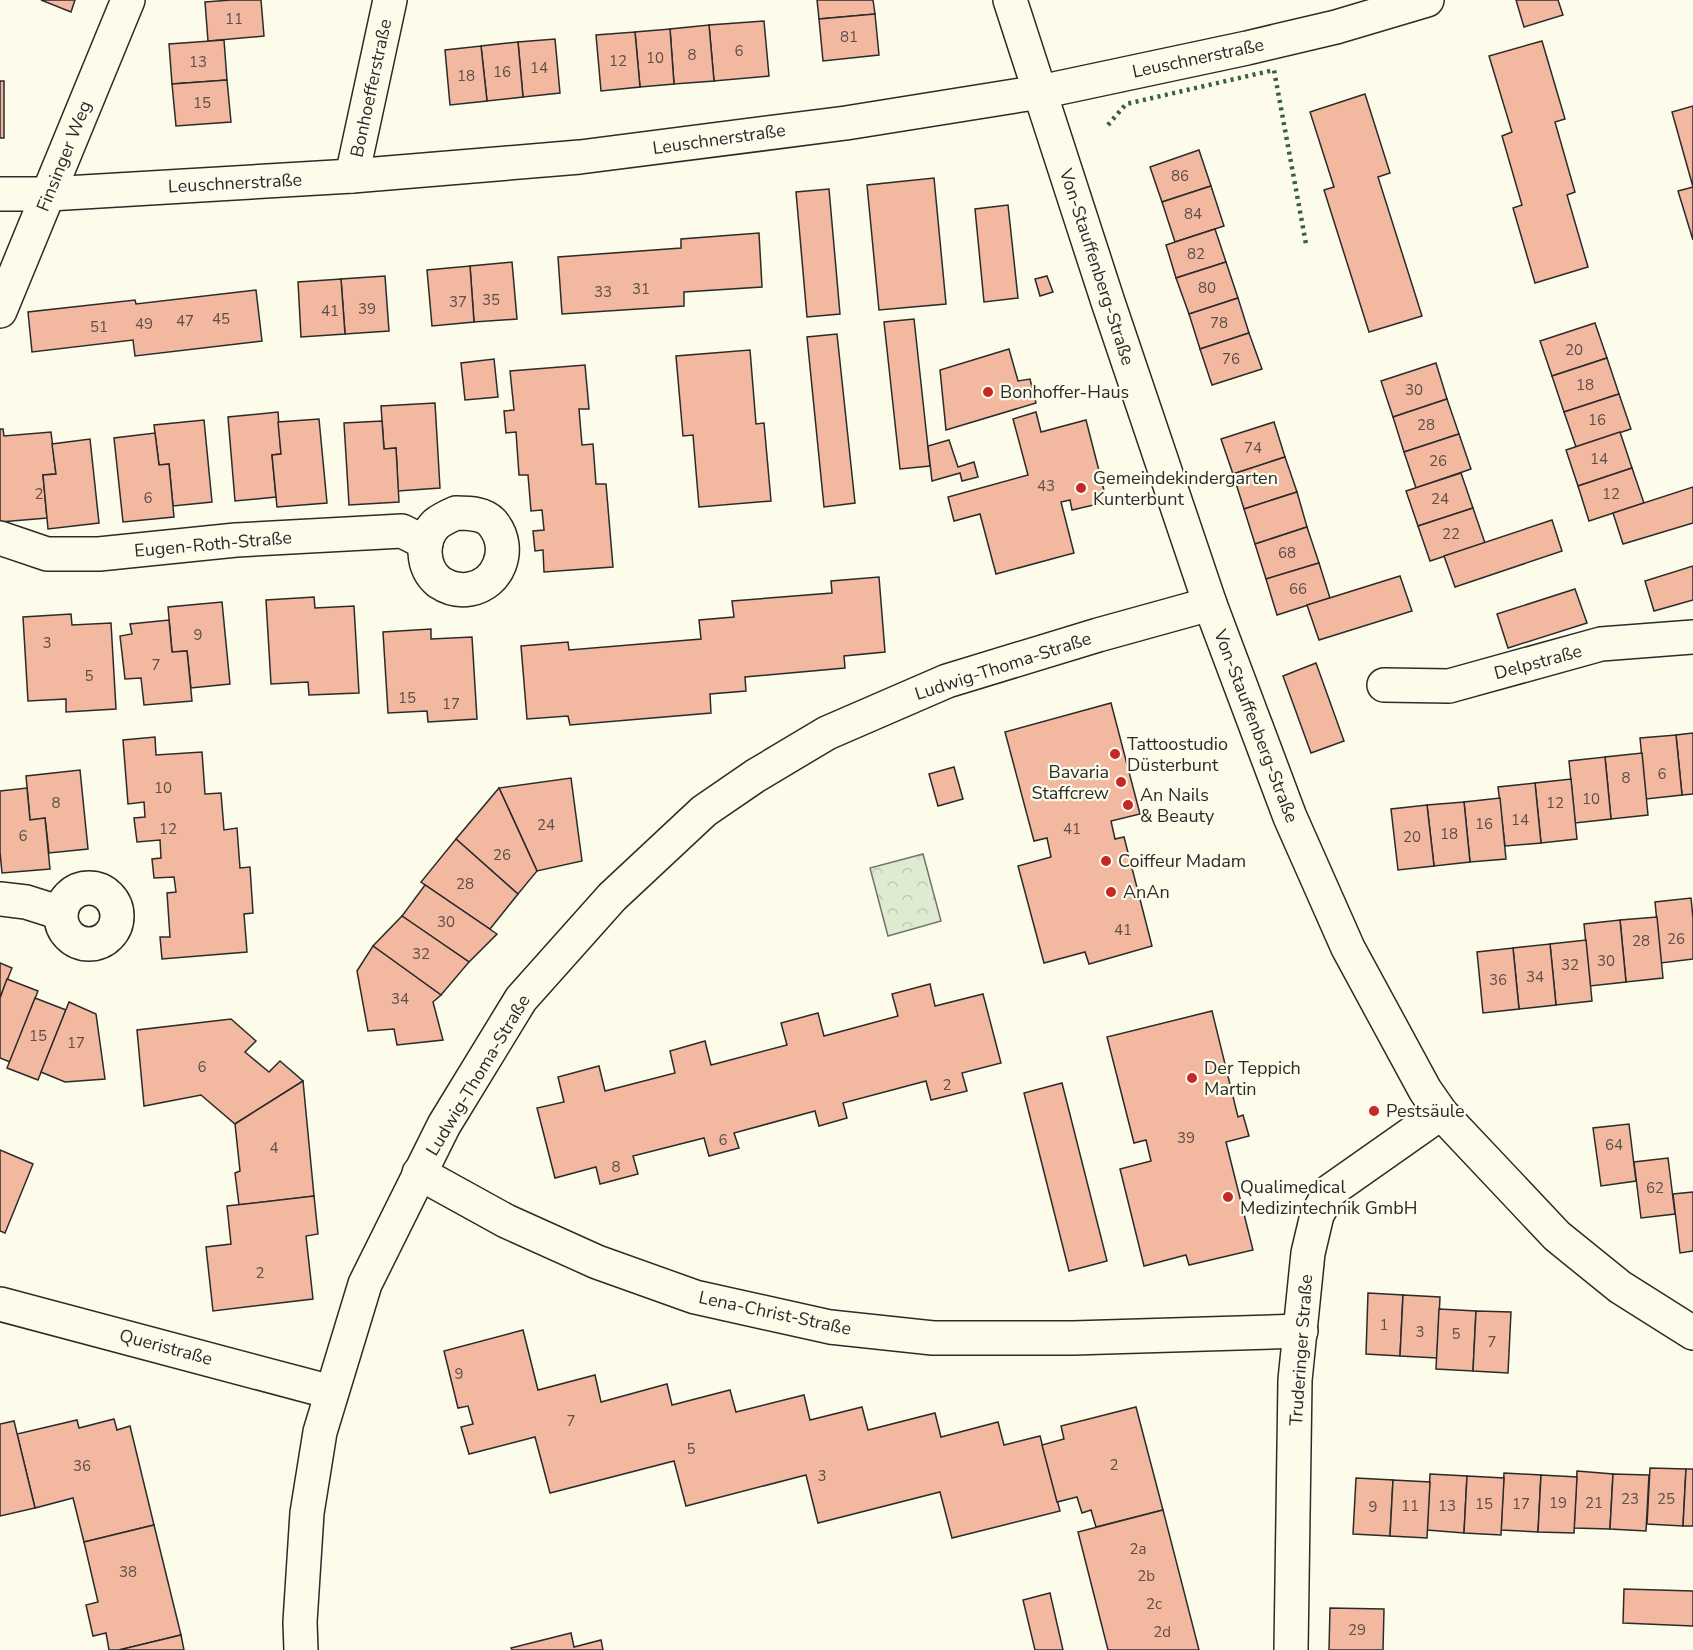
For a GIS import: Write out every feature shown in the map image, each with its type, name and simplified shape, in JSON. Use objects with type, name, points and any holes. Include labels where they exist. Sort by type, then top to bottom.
[{"type":"street","name":"Finsinger Weg","points":[[0,311],[128,0]]},
{"type":"street","name":"Bonhoefferstraße","points":[[352,176],[390,0]]},
{"type":"street","name":"Von-Stauffenberg-Straße","points":[[1010,0],[1108,302],[1210,604],[1290,817],[1348,948],[1425,1090],[1441,1113],[1557,1236],[1620,1287],[1693,1333]]},
{"type":"street","name":"Leuschnerstraße","points":[[0,194],[49,194],[352,176],[580,158],[846,123],[1040,92],[1317,32],[1427,0]]},
{"type":"street","name":"Eugen-Roth-Straße","points":[[0,538],[47,554],[99,554],[236,540],[402,531],[426,543]]},
{"type":"street","name":"Ludwig-Thoma-Straße","points":[[301,1650],[300,1622],[307,1513],[320,1432],[365,1284],[444,1125],[521,999],[612,897],[704,812],[755,776],[827,733],[947,681],[1210,604]]},
{"type":"street","name":"Delpstraße","points":[[1384,685],[1449,686],[1601,644],[1693,637]]},
{"type":"street","points":[[0,899],[26,902],[61,913]]},
{"type":"street","name":"Truderinger Straße","points":[[1291,1650],[1295,1380],[1308,1253],[1317,1215],[1330,1191],[1441,1113]]},
{"type":"street","name":"Lena-Christ-Straße","points":[[420,1173],[506,1221],[597,1262],[695,1297],[830,1327],[933,1338],[1073,1338],[1301,1331]]},
{"type":"street","name":"Queristraße","points":[[0,1304],[332,1392]]},
{"type":"green space","points":[[923,854],[941,921],[888,936],[870,868]]},
{"type":"building","points":[[41,0],[75,0],[71,12]]},
{"type":"building","points":[[261,0],[264,36],[208,41],[205,2]]},
{"type":"building","points":[[817,0],[873,0],[875,14],[819,19]]},
{"type":"building","points":[[1516,0],[1558,0],[1563,15],[1524,27]]},
{"type":"building","points":[[875,14],[879,55],[823,61],[819,19]]},
{"type":"building","points":[[764,21],[769,76],[714,81],[709,25]]},
{"type":"building","points":[[709,25],[714,81],[674,84],[670,29]]},
{"type":"building","points":[[670,29],[674,84],[640,87],[635,32]]},
{"type":"building","points":[[635,32],[640,87],[601,91],[596,35]]},
{"type":"building","points":[[555,39],[560,93],[523,97],[518,42]]},
{"type":"building","points":[[224,40],[227,80],[172,84],[169,44]]},
{"type":"building","points":[[1542,41],[1565,119],[1555,122],[1575,192],[1567,195],[1588,267],[1535,283],[1513,208],[1522,205],[1502,136],[1512,132],[1489,56]]},
{"type":"building","points":[[518,42],[523,97],[487,101],[481,46]]},
{"type":"building","points":[[481,46],[487,101],[450,105],[445,50]]},
{"type":"building","points":[[227,80],[231,122],[176,126],[172,84]]},
{"type":"building","points":[[0,81],[4,81],[4,138],[0,138]]},
{"type":"building","points":[[1365,94],[1390,173],[1378,177],[1422,316],[1369,332],[1324,190],[1334,187],[1310,112]]},
{"type":"building","points":[[1693,106],[1693,187],[1672,112]]},
{"type":"building","points":[[1199,150],[1211,186],[1162,202],[1150,167]]},
{"type":"building","points":[[934,178],[946,304],[879,310],[867,185]]},
{"type":"building","points":[[1211,186],[1224,226],[1175,242],[1162,202]]},
{"type":"building","points":[[1693,187],[1693,240],[1678,191]]},
{"type":"building","points":[[829,189],[840,314],[807,317],[796,192]]},
{"type":"building","points":[[1008,205],[1018,298],[984,302],[975,209]]},
{"type":"building","points":[[1215,229],[1226,262],[1176,278],[1166,245]]},
{"type":"building","points":[[759,233],[762,287],[684,292],[684,306],[562,314],[558,257],[681,248],[681,239]]},
{"type":"building","points":[[512,262],[517,319],[474,322],[470,266]]},
{"type":"building","points":[[1226,262],[1238,298],[1189,314],[1176,278]]},
{"type":"building","points":[[470,266],[474,322],[432,326],[427,270]]},
{"type":"building","points":[[385,276],[389,331],[345,334],[341,279]]},
{"type":"building","points":[[1047,276],[1053,292],[1040,296],[1035,279]]},
{"type":"building","points":[[341,279],[345,334],[301,337],[298,282]]},
{"type":"building","points":[[256,290],[262,341],[135,356],[133,340],[32,352],[28,312],[135,300],[136,304]]},
{"type":"building","points":[[1238,298],[1249,333],[1200,349],[1189,314]]},
{"type":"building","points":[[914,319],[930,466],[900,469],[884,322]]},
{"type":"building","points":[[1595,323],[1607,358],[1552,376],[1540,341]]},
{"type":"building","points":[[1249,333],[1262,369],[1212,385],[1200,349]]},
{"type":"building","points":[[837,334],[855,503],[824,507],[807,337]]},
{"type":"building","name":"Bonhoffer-Haus","points":[[1009,349],[1018,381],[1030,379],[1036,403],[946,430],[940,370]]},
{"type":"building","points":[[750,350],[756,424],[764,423],[771,501],[699,507],[693,435],[683,436],[676,356]]},
{"type":"building","points":[[1607,358],[1619,394],[1564,412],[1552,376]]},
{"type":"building","points":[[494,359],[498,397],[465,400],[461,363]]},
{"type":"building","points":[[1436,363],[1447,399],[1393,417],[1381,381]]},
{"type":"building","points":[[585,365],[589,409],[579,409],[582,445],[593,444],[596,484],[606,484],[613,567],[544,572],[543,550],[535,551],[533,531],[544,530],[542,510],[531,511],[528,475],[519,475],[516,432],[506,433],[504,411],[514,410],[510,371]]},
{"type":"building","points":[[1619,394],[1631,429],[1576,447],[1564,412]]},
{"type":"building","points":[[1447,399],[1459,434],[1404,452],[1393,417]]},
{"type":"building","points":[[435,403],[440,488],[398,491],[396,448],[384,449],[381,406]]},
{"type":"building","points":[[278,412],[281,454],[272,455],[276,497],[235,501],[228,417]]},
{"type":"building","points":[[1036,412],[1041,432],[1086,420],[1107,502],[1072,510],[1070,500],[1061,502],[1074,553],[996,574],[980,514],[954,521],[948,497],[1028,475],[1013,419]]},
{"type":"building","points":[[319,419],[327,503],[277,507],[272,455],[281,454],[278,422]]},
{"type":"building","points":[[204,420],[212,502],[173,506],[169,464],[159,465],[154,425]]},
{"type":"building","points":[[382,421],[384,449],[396,448],[399,502],[349,505],[344,423]]},
{"type":"building","points":[[1274,422],[1285,457],[1233,474],[1221,439]]},
{"type":"building","points":[[0,429],[3,429],[4,436],[51,432],[56,474],[43,475],[47,518],[0,522]]},
{"type":"building","points":[[1620,432],[1632,468],[1578,486],[1566,450]]},
{"type":"building","points":[[155,433],[159,465],[169,464],[174,517],[123,522],[114,438]]},
{"type":"building","points":[[1459,434],[1471,469],[1416,488],[1404,452]]},
{"type":"building","points":[[90,439],[99,523],[48,529],[43,475],[56,474],[52,444]]},
{"type":"building","points":[[949,440],[958,467],[974,462],[978,477],[962,481],[960,473],[932,481],[928,446]]},
{"type":"building","points":[[1285,457],[1297,492],[1244,509],[1233,474]]},
{"type":"building","points":[[1632,468],[1644,503],[1589,521],[1578,486]]},
{"type":"building","points":[[1461,473],[1473,508],[1418,526],[1406,491]]},
{"type":"building","points":[[1693,487],[1693,523],[1623,544],[1613,513]]},
{"type":"building","points":[[1297,492],[1307,527],[1255,544],[1244,509]]},
{"type":"building","points":[[1473,508],[1485,543],[1430,561],[1418,526]]},
{"type":"building","points":[[1552,520],[1562,551],[1455,587],[1444,556]]},
{"type":"building","points":[[1307,527],[1319,563],[1266,579],[1255,544]]},
{"type":"building","points":[[1319,563],[1330,598],[1277,615],[1266,579]]},
{"type":"building","points":[[1693,566],[1693,600],[1654,611],[1645,581]]},
{"type":"building","points":[[1400,576],[1412,611],[1319,640],[1307,605]]},
{"type":"building","points":[[879,577],[885,652],[844,656],[845,668],[745,677],[746,691],[710,694],[711,713],[570,725],[568,716],[527,719],[521,646],[568,642],[569,650],[701,639],[699,620],[734,617],[732,601],[832,593],[831,581]]},
{"type":"building","points":[[1575,589],[1587,623],[1508,648],[1497,614]]},
{"type":"building","points":[[314,597],[315,608],[354,606],[359,693],[309,695],[308,682],[271,684],[266,600]]},
{"type":"building","points":[[222,602],[230,684],[191,688],[187,651],[172,652],[168,607]]},
{"type":"building","points":[[71,614],[72,625],[111,623],[116,709],[66,712],[66,699],[28,701],[23,617]]},
{"type":"building","points":[[169,620],[172,652],[187,651],[192,701],[144,705],[141,678],[125,679],[120,636],[132,634],[130,624]]},
{"type":"building","points":[[431,629],[431,639],[472,637],[477,719],[428,722],[427,711],[388,713],[383,632]]},
{"type":"building","points":[[1316,663],[1344,741],[1311,753],[1283,676]]},
{"type":"building","points":[[1111,703],[1140,814],[1111,821],[1115,839],[1124,837],[1152,946],[1089,964],[1085,952],[1044,963],[1018,866],[1051,857],[1047,838],[1034,841],[1005,732]]},
{"type":"building","points":[[1693,733],[1693,794],[1682,795],[1676,735]]},
{"type":"building","points":[[1676,735],[1682,795],[1646,799],[1640,738]]},
{"type":"building","points":[[155,737],[156,755],[202,752],[205,794],[221,793],[224,830],[237,828],[240,868],[250,867],[253,913],[244,914],[247,952],[162,959],[160,937],[170,937],[167,893],[176,892],[174,877],[154,878],[152,859],[161,858],[160,840],[137,842],[134,818],[145,817],[144,802],[128,804],[123,740]]},
{"type":"building","points":[[1642,753],[1648,815],[1611,819],[1605,757]]},
{"type":"building","points":[[1605,757],[1611,819],[1575,823],[1569,761]]},
{"type":"building","points":[[954,767],[963,799],[938,806],[929,774]]},
{"type":"building","points":[[80,770],[88,849],[49,853],[45,818],[30,820],[26,776]]},
{"type":"building","points":[[571,778],[582,861],[537,871],[499,788]]},
{"type":"building","points":[[1571,779],[1577,839],[1541,843],[1535,783]]},
{"type":"building","points":[[1535,783],[1541,843],[1505,846],[1498,787]]},
{"type":"building","points":[[27,788],[30,820],[45,818],[50,869],[2,873],[0,791]]},
{"type":"building","points":[[499,788],[537,871],[518,894],[456,839]]},
{"type":"building","points":[[1500,798],[1506,859],[1470,862],[1464,802]]},
{"type":"building","points":[[1464,802],[1470,862],[1434,866],[1427,805]]},
{"type":"building","points":[[1427,805],[1434,866],[1398,870],[1391,809]]},
{"type":"building","points":[[456,839],[518,894],[490,929],[421,882]]},
{"type":"building","points":[[425,885],[497,934],[469,962],[402,916]]},
{"type":"building","points":[[1691,898],[1693,959],[1661,963],[1655,902]]},
{"type":"building","points":[[402,916],[469,962],[441,995],[373,946]]},
{"type":"building","points":[[1657,917],[1663,978],[1626,982],[1620,920]]},
{"type":"building","points":[[1620,920],[1626,982],[1590,986],[1584,924]]},
{"type":"building","points":[[1586,940],[1592,1001],[1556,1005],[1550,944]]},
{"type":"building","points":[[1550,944],[1556,1005],[1519,1009],[1513,948]]},
{"type":"building","points":[[373,946],[441,995],[433,1002],[443,1040],[397,1045],[394,1029],[368,1031],[357,971]]},
{"type":"building","points":[[1513,948],[1519,1009],[1483,1013],[1477,952]]},
{"type":"building","points":[[0,963],[12,968],[0,998]]},
{"type":"building","points":[[7,979],[38,991],[10,1062],[0,1058],[0,998]]},
{"type":"building","points":[[930,984],[935,1006],[983,994],[1001,1063],[962,1073],[967,1091],[931,1100],[926,1081],[843,1103],[847,1118],[819,1126],[815,1111],[734,1133],[739,1148],[709,1156],[704,1138],[633,1156],[638,1174],[600,1184],[596,1167],[555,1178],[537,1108],[564,1102],[558,1077],[599,1066],[605,1091],[675,1073],[670,1051],[705,1041],[711,1065],[787,1045],[781,1023],[818,1013],[824,1036],[898,1016],[892,994]]},
{"type":"building","points":[[35,998],[66,1010],[38,1080],[7,1068]]},
{"type":"building","points":[[69,1002],[96,1014],[105,1079],[65,1082],[41,1072]]},
{"type":"building","points":[[1212,1011],[1238,1117],[1243,1115],[1249,1136],[1226,1142],[1253,1250],[1189,1265],[1186,1255],[1144,1266],[1120,1169],[1151,1161],[1146,1140],[1134,1143],[1107,1037]]},
{"type":"building","points":[[231,1019],[256,1041],[245,1052],[269,1072],[280,1061],[303,1081],[235,1124],[201,1095],[144,1106],[137,1030]]},
{"type":"building","points":[[303,1081],[314,1196],[239,1205],[235,1173],[240,1171],[235,1124]]},
{"type":"building","points":[[1062,1083],[1107,1261],[1069,1271],[1024,1093]]},
{"type":"building","points":[[1629,1124],[1636,1181],[1601,1186],[1593,1128]]},
{"type":"building","points":[[0,1150],[33,1164],[5,1233],[0,1231]]},
{"type":"building","points":[[1668,1158],[1675,1214],[1641,1218],[1634,1162]]},
{"type":"building","points":[[1693,1192],[1693,1251],[1680,1253],[1673,1194]]},
{"type":"building","points":[[314,1196],[318,1234],[306,1236],[313,1299],[213,1311],[206,1247],[231,1244],[227,1206]]},
{"type":"building","points":[[1368,1293],[1403,1295],[1400,1356],[1366,1354]]},
{"type":"building","points":[[1403,1295],[1440,1297],[1437,1358],[1400,1356]]},
{"type":"building","points":[[1439,1309],[1476,1311],[1473,1371],[1436,1369]]},
{"type":"building","points":[[1476,1311],[1511,1312],[1508,1373],[1473,1371]]},
{"type":"building","points":[[523,1330],[538,1390],[595,1375],[601,1402],[667,1384],[672,1405],[730,1390],[736,1412],[804,1395],[810,1420],[862,1407],[868,1430],[935,1413],[941,1437],[998,1422],[1004,1445],[1040,1436],[1060,1511],[952,1538],[940,1492],[818,1523],[806,1475],[686,1506],[674,1461],[550,1493],[535,1437],[469,1454],[461,1427],[473,1424],[468,1406],[458,1408],[444,1351]]},
{"type":"building","points":[[1136,1407],[1163,1510],[1096,1527],[1091,1510],[1082,1513],[1077,1497],[1057,1502],[1042,1445],[1064,1439],[1061,1426]]},
{"type":"building","points":[[114,1419],[117,1430],[130,1426],[154,1525],[84,1542],[73,1498],[35,1508],[17,1434],[77,1420],[79,1428]]},
{"type":"building","points":[[14,1421],[35,1508],[0,1516],[0,1424]]},
{"type":"building","points":[[1650,1468],[1686,1469],[1683,1526],[1647,1524]]},
{"type":"building","points":[[1686,1469],[1693,1469],[1693,1526],[1683,1526]]},
{"type":"building","points":[[1577,1471],[1613,1474],[1610,1529],[1574,1528]]},
{"type":"building","points":[[1504,1473],[1541,1475],[1538,1532],[1501,1530]]},
{"type":"building","points":[[1430,1474],[1467,1476],[1464,1533],[1427,1530]]},
{"type":"building","points":[[1613,1474],[1649,1475],[1646,1531],[1610,1529]]},
{"type":"building","points":[[1541,1475],[1577,1477],[1574,1533],[1538,1532]]},
{"type":"building","points":[[1467,1476],[1504,1478],[1501,1535],[1464,1533]]},
{"type":"building","points":[[1356,1478],[1393,1480],[1390,1536],[1353,1534]]},
{"type":"building","points":[[1393,1480],[1430,1482],[1427,1538],[1390,1536]]},
{"type":"building","points":[[1163,1510],[1199,1650],[1108,1650],[1078,1532]]},
{"type":"building","points":[[154,1525],[181,1635],[119,1650],[109,1650],[106,1633],[93,1636],[86,1605],[98,1602],[84,1542]]},
{"type":"building","points":[[1624,1589],[1693,1591],[1693,1626],[1623,1623]]},
{"type":"building","points":[[1050,1593],[1063,1650],[1035,1650],[1023,1600]]},
{"type":"building","points":[[1330,1608],[1384,1609],[1383,1650],[1329,1650]]},
{"type":"building","points":[[571,1633],[574,1647],[601,1640],[603,1650],[512,1650],[511,1648]]},
{"type":"building","points":[[181,1635],[184,1650],[119,1650]]},
{"type":"hedge","points":[[1108,125],[1126,104],[1274,70],[1306,244]]},
{"type":"place","name":"Bonhoffer-Haus","points":[[988,392]]},
{"type":"place","name":"Gemeindekindergarten Kunterbunt","points":[[1081,488]]},
{"type":"place","name":"Tattoostudio Düsterbunt","points":[[1115,754]]},
{"type":"place","name":"Bavaria Staffcrew","points":[[1121,782]]},
{"type":"place","name":"An Nails & Beauty","points":[[1128,805]]},
{"type":"place","name":"Coiffeur Madam","points":[[1106,861]]},
{"type":"place","name":"AnAn","points":[[1111,892]]},
{"type":"place","name":"Der Teppich Martin","points":[[1192,1078]]},
{"type":"place","name":"Pestsäule","points":[[1374,1111]]},
{"type":"place","name":"Qualimedical Medizintechnik GmbH","points":[[1228,1197]]}]
